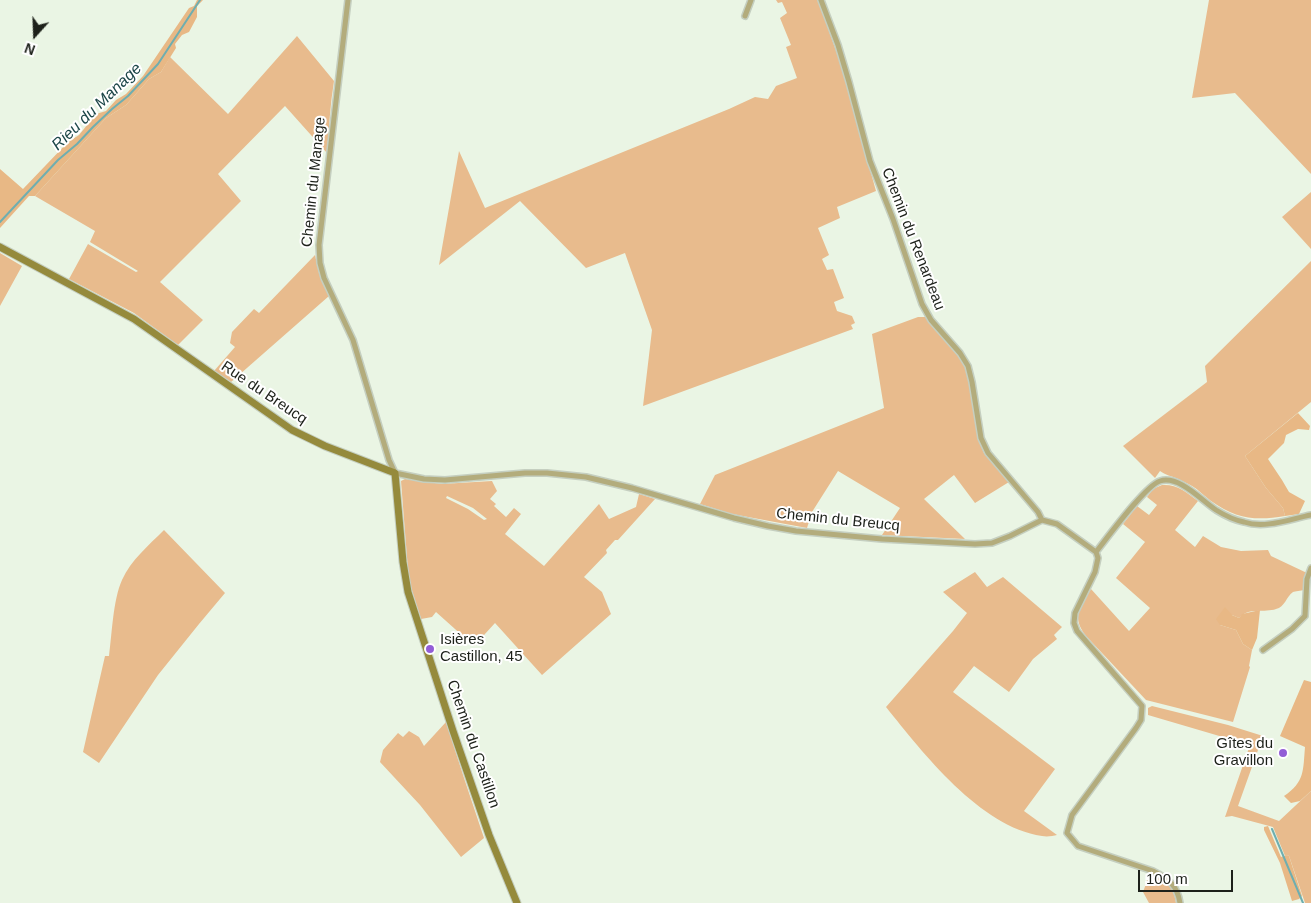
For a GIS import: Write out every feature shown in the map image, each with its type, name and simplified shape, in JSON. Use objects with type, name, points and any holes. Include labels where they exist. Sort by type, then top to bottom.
[{"type":"street","name":"Chemin du Manage","points":[[348,0],[319,245],[320,263],[324,278],[353,340],[389,460],[395,473]]},
{"type":"street","points":[[745,16],[751,0]]},
{"type":"street","name":"Chemin du Renardeau","points":[[821,0],[838,45],[870,161],[893,219],[922,304],[931,320],[960,353],[968,366],[982,438],[988,453],[1038,512],[1042,520]]},
{"type":"street","name":"Rue du Breucq","points":[[0,247],[134,319],[292,430],[325,446],[395,473],[424,479],[445,480],[525,474],[569,475]]},
{"type":"street","name":"Chemin du Castillon","points":[[395,473],[403,562],[408,592],[489,835],[516,903]]},
{"type":"street","name":"Chemin du Breucq","points":[[569,475],[607,481],[768,526],[826,535],[975,544],[992,543],[1042,520]]},
{"type":"street","points":[[1096,552],[1139,500],[1152,486],[1160,481],[1172,480],[1182,485],[1216,510],[1244,523],[1261,525],[1311,514]]},
{"type":"street","points":[[1042,520],[1058,524],[1096,552],[1098,566],[1075,613],[1074,624],[1076,631],[1142,706],[1141,720],[1072,815],[1067,833],[1078,846],[1164,876],[1172,882],[1177,890],[1180,903]]},
{"type":"street","points":[[1263,650],[1292,629],[1305,616],[1307,579],[1311,568]]},
{"type":"shaded area","points":[[197,0],[203,0],[197,6],[197,17],[189,32],[182,35],[175,44],[176,48],[161,72],[149,79],[126,105],[106,118],[35,196],[29,196],[0,228],[0,169],[23,189],[68,142],[79,135],[96,114],[106,111],[143,76],[189,8],[194,6]]},
{"type":"shaded area","points":[[776,0],[818,0],[840,62],[876,191],[837,207],[840,218],[818,228],[829,255],[822,259],[827,270],[833,269],[844,298],[834,302],[837,311],[852,316],[855,323],[851,325],[853,329],[643,406],[652,330],[625,253],[586,268],[520,201],[439,265],[459,151],[485,208],[755,97],[768,99],[776,86],[797,78],[786,47],[791,45],[780,18],[787,13],[782,2],[778,3]]},
{"type":"shaded area","points":[[1209,0],[1311,0],[1311,174],[1235,93],[1192,98]]},
{"type":"shaded area","points":[[297,36],[334,81],[327,153],[285,106],[218,174],[241,201],[160,282],[203,320],[178,345],[134,313],[69,279],[88,244],[136,272],[138,271],[90,242],[95,231],[35,196],[106,118],[126,105],[149,79],[161,72],[170,57],[228,114]]},
{"type":"shaded area","points":[[1311,192],[1311,249],[1282,217]]},
{"type":"shaded area","points":[[0,253],[22,266],[0,306]]},
{"type":"shaded area","points":[[315,255],[319,273],[329,296],[231,382],[214,371],[235,347],[230,343],[232,332],[254,309],[259,313]]},
{"type":"shaded area","points":[[1311,261],[1311,402],[1245,456],[1266,488],[1283,508],[1285,516],[1255,518],[1238,515],[1220,507],[1195,488],[1160,471],[1155,478],[1123,446],[1207,382],[1205,366]]},
{"type":"shaded area","points":[[918,317],[925,317],[957,353],[966,369],[980,444],[984,453],[1009,482],[975,503],[954,475],[924,499],[965,539],[882,535],[900,508],[838,471],[812,512],[807,528],[732,514],[700,504],[715,475],[884,408],[872,334]]},
{"type":"shaded area","points":[[1298,413],[1310,426],[1309,430],[1298,429],[1286,435],[1284,443],[1268,459],[1289,492],[1305,501],[1299,514],[1285,516],[1283,508],[1266,488],[1245,456]]},
{"type":"shaded area","points":[[405,479],[442,484],[492,481],[497,491],[490,499],[496,504],[494,506],[506,517],[514,508],[521,514],[505,534],[544,566],[599,504],[609,519],[636,507],[639,494],[655,499],[618,540],[615,540],[606,550],[607,553],[584,577],[602,592],[611,614],[542,675],[495,623],[474,646],[436,612],[432,617],[421,619],[410,584],[401,481]],"holes":[[[447,496],[473,508],[487,519],[484,520],[468,509],[446,498]]]},
{"type":"shaded area","points":[[1162,485],[1177,487],[1198,501],[1175,530],[1195,547],[1203,536],[1221,547],[1241,551],[1268,550],[1271,556],[1307,573],[1304,580],[1304,590],[1293,592],[1279,608],[1247,613],[1239,618],[1232,615],[1220,625],[1236,630],[1243,644],[1252,650],[1250,667],[1233,722],[1146,700],[1086,636],[1079,623],[1079,612],[1091,589],[1129,631],[1150,608],[1116,578],[1145,542],[1123,524],[1137,506],[1149,515],[1157,505],[1147,497],[1153,489]]},
{"type":"shaded area","points":[[164,530],[225,593],[158,675],[99,763],[83,752],[105,656],[109,656],[119,588],[135,559]]},
{"type":"shaded area","points":[[975,572],[987,587],[1003,577],[1062,627],[1054,635],[1057,639],[1033,659],[1009,692],[974,666],[953,692],[1055,769],[1024,811],[1057,835],[1044,836],[1019,830],[997,819],[975,803],[935,766],[886,707],[967,613],[943,592]]},
{"type":"shaded area","points":[[1225,607],[1232,615],[1239,618],[1242,614],[1260,610],[1257,638],[1252,650],[1243,644],[1236,630],[1220,625],[1216,619]]},
{"type":"shaded area","points":[[1304,680],[1311,682],[1311,791],[1300,801],[1291,803],[1284,796],[1296,786],[1302,775],[1305,747],[1280,736]]},
{"type":"shaded area","points":[[1152,706],[1263,736],[1238,806],[1279,821],[1311,791],[1311,903],[1305,903],[1289,856],[1285,856],[1273,827],[1232,816],[1225,817],[1250,745],[1148,715],[1148,708]]},
{"type":"shaded area","points":[[446,722],[484,838],[461,857],[420,805],[380,762],[383,750],[398,733],[403,737],[409,731],[419,737],[424,746]]},
{"type":"shaded area","points":[[1268,826],[1281,857],[1289,856],[1302,896],[1299,899],[1292,901],[1280,863],[1264,830],[1264,827]]},
{"type":"shaded area","points":[[1150,873],[1168,884],[1173,892],[1176,903],[1149,903],[1143,892]]},
{"type":"waterway","name":"Rieu du Manage","points":[[0,222],[58,160],[128,96],[158,64],[200,0]]},
{"type":"waterway","points":[[1272,829],[1303,903]]},
{"type":"place","name":"Isières Castillon, 45","points":[[430,649]]},
{"type":"place","name":"Gîtes du Gravillon","points":[[1283,753]]}]
